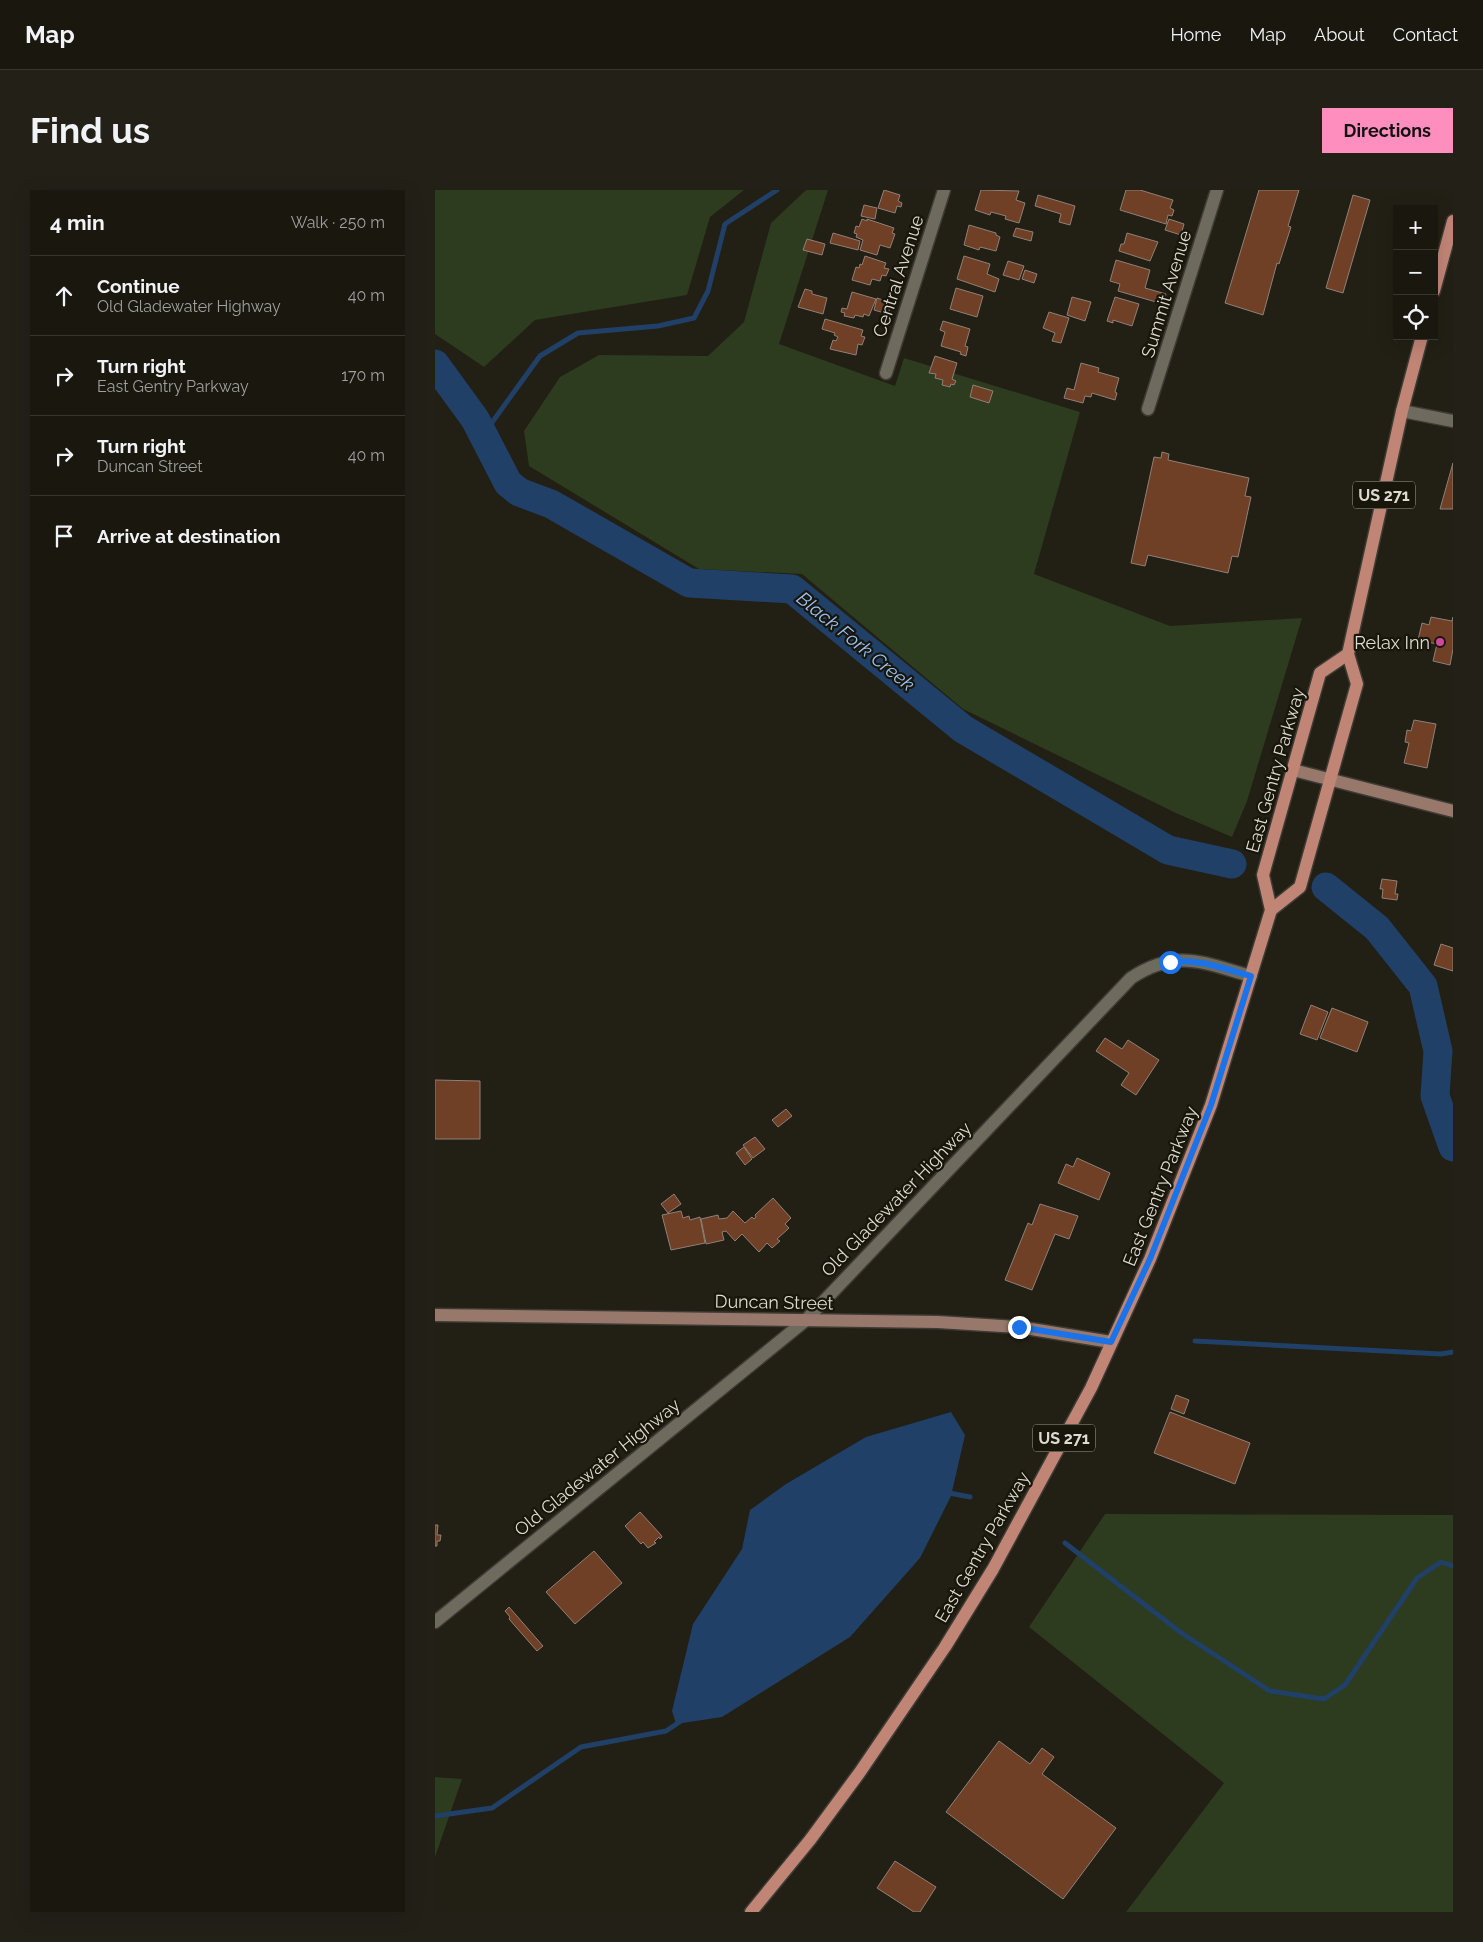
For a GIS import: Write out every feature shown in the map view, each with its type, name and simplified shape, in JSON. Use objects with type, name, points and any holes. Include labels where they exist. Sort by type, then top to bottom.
[{"type":"main road","points":[[1438,276],[1453,222]]},
{"type":"main road","name":"US 271","points":[[1271,910],[1300,887],[1357,684],[1349,654],[1402,411],[1421,340]]},
{"type":"main road","name":"East Gentry Parkway","points":[[751,1912],[810,1840],[860,1772],[945,1646],[993,1569],[1091,1388],[1150,1259],[1211,1105],[1271,910],[1263,875],[1321,673],[1349,654]]},
{"type":"street","name":"Central Avenue","points":[[886,373],[944,190]]},
{"type":"street","name":"Summit Avenue","points":[[1148,409],[1217,190]]},
{"type":"street","points":[[1402,411],[1453,421]]},
{"type":"street","points":[[1293,770],[1453,811]]},
{"type":"street","name":"Old Gladewater Highway","points":[[435,1622],[806,1320],[1131,978],[1155,965],[1183,960],[1199,962],[1251,976]]},
{"type":"street","name":"Duncan Street","points":[[435,1315],[938,1322],[1019,1327],[1111,1342]]},
{"type":"green space","points":[[435,190],[744,190],[710,217],[687,295],[535,320],[484,367],[435,334]]},
{"type":"green space","points":[[806,190],[828,190],[779,344],[895,386],[904,358],[1080,412],[1034,574],[1170,626],[1302,618],[1247,801],[1232,837],[1178,814],[963,709],[802,574],[699,569],[529,466],[524,431],[560,377],[599,355],[708,356],[744,322],[771,223]]},
{"type":"green space","points":[[1105,1514],[1453,1515],[1453,1912],[1126,1912],[1224,1783],[1029,1627]]},
{"type":"green space","points":[[435,1777],[462,1779],[435,1857]]},
{"type":"water","points":[[951,1412],[965,1435],[951,1496],[920,1558],[850,1637],[722,1717],[676,1724],[672,1711],[693,1624],[742,1549],[750,1510],[786,1484],[866,1437]]},
{"type":"building","points":[[884,190],[900,195],[898,201],[902,203],[901,207],[897,206],[895,213],[878,208]]},
{"type":"building","points":[[981,190],[1019,191],[1016,200],[1025,203],[1019,223],[1005,219],[1006,216],[991,212],[990,215],[975,210]]},
{"type":"building","points":[[1126,190],[1140,190],[1173,200],[1170,208],[1174,210],[1172,216],[1168,215],[1166,224],[1120,210]]},
{"type":"building","points":[[1259,190],[1299,190],[1288,226],[1291,227],[1279,264],[1277,263],[1263,315],[1225,303]]},
{"type":"building","points":[[1038,195],[1075,206],[1070,225],[1059,222],[1061,214],[1035,206]]},
{"type":"building","points":[[1353,195],[1370,200],[1343,293],[1326,288]]},
{"type":"building","points":[[864,205],[877,208],[875,219],[861,216]]},
{"type":"building","points":[[862,219],[894,228],[892,233],[895,234],[890,248],[880,245],[877,255],[860,250],[863,240],[856,237],[857,234],[854,233],[856,226],[859,227]]},
{"type":"building","points":[[1169,219],[1184,224],[1181,235],[1165,230]]},
{"type":"building","points":[[969,225],[996,233],[1000,237],[996,251],[980,247],[979,250],[964,245]]},
{"type":"building","points":[[1016,228],[1033,232],[1031,241],[1013,236]]},
{"type":"building","points":[[833,233],[860,241],[858,250],[830,243]]},
{"type":"building","points":[[1127,233],[1158,242],[1150,261],[1119,251],[1121,244],[1124,244]]},
{"type":"building","points":[[807,239],[825,244],[822,255],[803,250]]},
{"type":"building","points":[[865,256],[886,263],[884,268],[889,269],[886,276],[882,275],[880,281],[872,279],[870,285],[852,280],[856,267],[859,268],[860,264],[862,265]]},
{"type":"building","points":[[964,256],[990,264],[987,274],[999,279],[995,292],[957,279]]},
{"type":"building","points":[[1116,260],[1150,270],[1145,288],[1166,294],[1163,304],[1118,291],[1120,284],[1110,281]]},
{"type":"building","points":[[1008,261],[1024,266],[1019,280],[1003,275]]},
{"type":"building","points":[[1025,270],[1037,274],[1034,283],[1022,279]]},
{"type":"building","points":[[956,288],[983,296],[977,317],[950,309]]},
{"type":"building","points":[[805,289],[812,291],[812,294],[827,298],[823,314],[798,307]]},
{"type":"building","points":[[852,292],[876,299],[869,316],[864,314],[863,317],[855,315],[854,318],[844,316],[845,313],[841,312],[842,308],[847,309]]},
{"type":"building","points":[[1072,297],[1091,302],[1085,321],[1067,315]]},
{"type":"building","points":[[1115,297],[1139,304],[1132,326],[1113,320],[1113,323],[1107,321]]},
{"type":"building","points":[[877,298],[892,303],[888,314],[874,310]]},
{"type":"building","points":[[1049,312],[1069,318],[1061,343],[1052,341],[1055,333],[1043,328]]},
{"type":"building","points":[[825,319],[863,330],[861,336],[865,337],[862,345],[858,344],[856,355],[830,349],[833,340],[836,341],[838,337],[834,335],[835,333],[822,329]]},
{"type":"building","points":[[943,321],[970,329],[965,346],[968,347],[966,356],[960,354],[961,352],[941,346],[945,332],[940,330]]},
{"type":"building","points":[[935,356],[957,363],[952,379],[956,381],[954,385],[951,384],[950,387],[942,385],[943,380],[935,378],[936,374],[929,373]]},
{"type":"building","points":[[1081,363],[1099,368],[1098,372],[1119,378],[1115,400],[1092,393],[1091,397],[1085,396],[1083,403],[1064,398],[1067,388],[1074,390]]},
{"type":"building","points":[[973,385],[993,391],[989,403],[970,397]]},
{"type":"building","points":[[1162,452],[1169,454],[1168,460],[1249,478],[1245,496],[1251,497],[1238,557],[1232,556],[1228,573],[1148,555],[1145,566],[1131,563],[1154,457],[1161,458]]},
{"type":"building","points":[[1453,463],[1453,509],[1440,509]]},
{"type":"building","name":"Relax Inn","points":[[1431,617],[1452,621],[1453,617],[1453,649],[1450,665],[1433,661],[1437,644],[1418,640],[1422,623],[1429,625]]},
{"type":"building","points":[[1414,720],[1436,724],[1427,768],[1404,763],[1409,743],[1405,742],[1407,730],[1411,731]]},
{"type":"building","points":[[1382,879],[1397,881],[1395,894],[1398,894],[1397,900],[1382,898],[1383,889],[1380,889]]},
{"type":"building","points":[[1441,944],[1453,948],[1453,971],[1434,965]]},
{"type":"building","points":[[1311,1005],[1328,1012],[1317,1040],[1300,1034]]},
{"type":"building","points":[[1332,1008],[1368,1022],[1357,1052],[1320,1038]]},
{"type":"building","points":[[1105,1038],[1122,1049],[1128,1040],[1159,1060],[1136,1095],[1121,1085],[1129,1073],[1096,1051]]},
{"type":"building","points":[[435,1080],[480,1081],[480,1139],[435,1139]]},
{"type":"building","points":[[786,1109],[792,1116],[778,1127],[772,1120]]},
{"type":"building","points":[[755,1137],[765,1149],[753,1158],[743,1145]]},
{"type":"building","points":[[744,1147],[752,1159],[745,1165],[736,1153]]},
{"type":"building","points":[[1077,1158],[1110,1173],[1099,1200],[1058,1183],[1066,1164],[1073,1167]]},
{"type":"building","points":[[674,1194],[681,1204],[668,1213],[661,1204]]},
{"type":"building","points":[[773,1198],[791,1218],[785,1224],[789,1228],[777,1239],[780,1241],[772,1248],[767,1243],[759,1252],[742,1234],[735,1241],[726,1231],[722,1232],[724,1240],[706,1244],[701,1219],[718,1215],[719,1219],[727,1218],[733,1211],[745,1223],[752,1217],[754,1219],[755,1215]]},
{"type":"building","points":[[1040,1204],[1078,1216],[1069,1239],[1055,1234],[1032,1290],[1005,1280],[1028,1223],[1032,1225]]},
{"type":"building","points":[[681,1211],[683,1218],[689,1216],[690,1220],[700,1217],[705,1243],[671,1250],[662,1215]]},
{"type":"building","points":[[1176,1395],[1189,1400],[1184,1414],[1171,1409]]},
{"type":"building","points":[[1170,1412],[1250,1443],[1235,1484],[1154,1453]]},
{"type":"building","points":[[640,1512],[662,1537],[660,1539],[659,1537],[654,1542],[656,1543],[648,1548],[643,1542],[641,1544],[625,1526]]},
{"type":"building","points":[[435,1525],[438,1525],[437,1535],[441,1535],[440,1541],[437,1541],[437,1546],[435,1546]]},
{"type":"building","points":[[594,1551],[622,1583],[575,1624],[546,1592]]},
{"type":"building","points":[[509,1607],[543,1646],[537,1651],[509,1619],[510,1617],[505,1611]]},
{"type":"building","points":[[999,1741],[1030,1764],[1042,1748],[1054,1757],[1042,1774],[1116,1828],[1063,1899],[946,1812]]},
{"type":"building","points":[[895,1861],[936,1887],[920,1912],[914,1912],[877,1888]]},
{"type":"waterway","points":[[483,435],[540,356],[578,333],[658,326],[694,318],[708,291],[725,224],[777,190]]},
{"type":"waterway","name":"Black Fork Creek","points":[[435,364],[475,419],[508,483],[519,492],[551,504],[689,583],[792,589],[963,729],[1168,850],[1232,864]]},
{"type":"waterway","name":"Black Fork Creek","points":[[1326,887],[1377,928],[1423,986],[1438,1051],[1435,1096],[1453,1147]]},
{"type":"waterway","points":[[1195,1341],[1441,1354],[1453,1352]]},
{"type":"waterway","points":[[944,1492],[970,1497]]},
{"type":"waterway","points":[[1065,1543],[1180,1632],[1270,1691],[1324,1699],[1345,1685],[1417,1578],[1441,1562],[1453,1566]]},
{"type":"waterway","points":[[435,1816],[492,1808],[581,1747],[666,1731],[681,1721]]},
{"type":"place","name":"Relax Inn","points":[[1440,642]]},
{"type":"route","points":[[1019,1327],[1111,1342],[1150,1259],[1175,1199],[1211,1105],[1251,976],[1199,962],[1183,960],[1170,962]]}]
